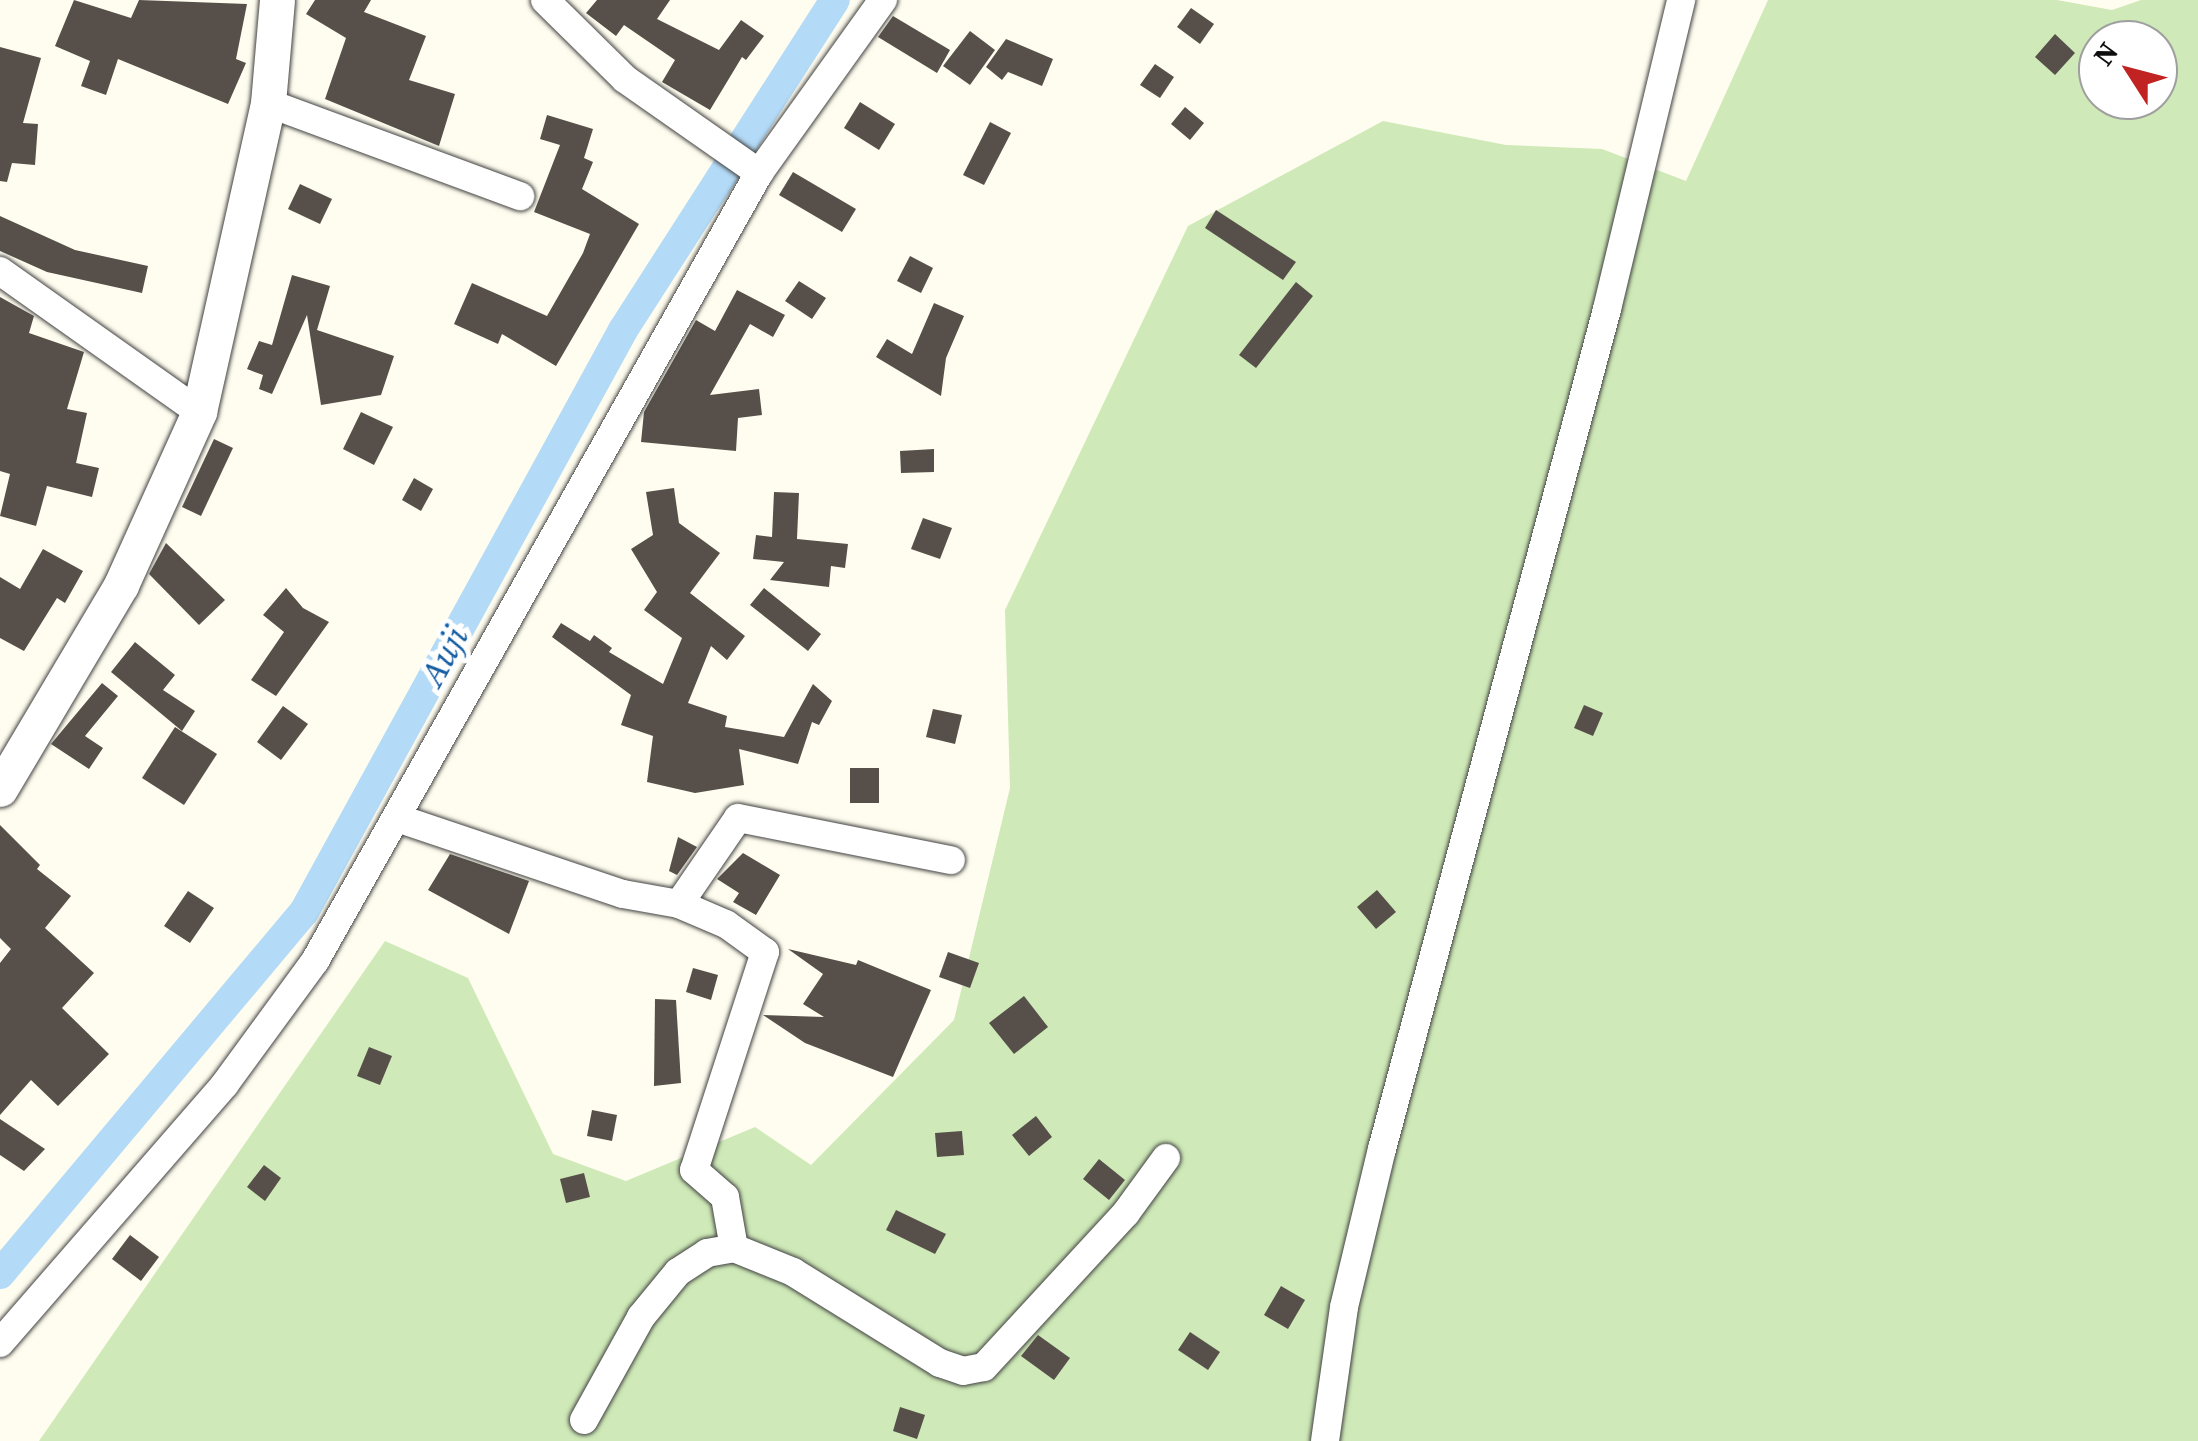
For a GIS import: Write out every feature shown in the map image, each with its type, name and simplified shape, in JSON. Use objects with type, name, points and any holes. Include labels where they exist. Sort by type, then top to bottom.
[{"type":"street","points":[[0,789],[121,585],[199,412],[268,103],[278,0]]},
{"type":"street","points":[[545,0],[625,79],[754,169]]},
{"type":"street","points":[[0,1344],[225,1084],[315,961],[754,169],[883,0]]},
{"type":"street","points":[[1326,1441],[1344,1308],[1382,1149],[1602,328],[1681,0]]},
{"type":"street","points":[[268,103],[520,196]]},
{"type":"street","points":[[0,271],[199,412]]},
{"type":"street","points":[[397,818],[624,894],[679,904],[726,924],[765,952],[694,1170],[725,1197],[734,1248]]},
{"type":"street","points":[[679,904],[738,818],[951,860]]},
{"type":"street","points":[[584,1420],[641,1317],[678,1272],[707,1253],[734,1248],[793,1272],[940,1363],[963,1371],[984,1367],[1126,1214],[1166,1158]]},
{"type":"green space","points":[[1768,0],[2057,0],[2112,10],[2141,0],[2198,0],[2198,1441],[39,1441],[385,941],[468,978],[553,1154],[626,1181],[755,1127],[811,1165],[954,1020],[1010,788],[1005,610],[1188,226],[1383,121],[1506,145],[1602,149],[1686,181]]},
{"type":"building","points":[[74,0],[131,18],[139,0],[247,4],[236,59],[246,63],[228,104],[118,59],[106,95],[81,86],[90,61],[55,46]]},
{"type":"building","points":[[315,0],[371,0],[364,12],[426,36],[409,80],[455,94],[439,146],[325,99],[346,38],[306,14]]},
{"type":"building","points":[[597,0],[670,0],[657,19],[719,50],[741,20],[764,36],[746,60],[742,57],[710,110],[662,82],[675,60],[624,25],[616,36],[586,13]]},
{"type":"building","points":[[1191,8],[1214,24],[1200,44],[1177,27]]},
{"type":"building","points":[[893,16],[950,50],[937,73],[878,37]]},
{"type":"building","points":[[970,31],[995,50],[970,85],[943,66]]},
{"type":"building","points":[[2055,34],[2075,53],[2055,75],[2035,57]]},
{"type":"building","points":[[1006,39],[1053,59],[1042,86],[1008,72],[1002,80],[986,67]]},
{"type":"building","points":[[0,47],[41,58],[23,123],[38,124],[35,165],[12,163],[7,182],[0,181]]},
{"type":"building","points":[[1155,64],[1174,77],[1160,98],[1140,85]]},
{"type":"building","points":[[860,102],[895,124],[879,150],[844,128]]},
{"type":"building","points":[[1185,107],[1204,123],[1190,140],[1171,124]]},
{"type":"building","points":[[547,115],[593,129],[584,158],[593,162],[582,189],[639,224],[556,366],[502,334],[498,344],[454,324],[472,283],[547,316],[583,253],[590,234],[534,212],[560,145],[540,139]]},
{"type":"building","points":[[990,122],[1011,133],[984,185],[963,175]]},
{"type":"building","points":[[793,172],[856,209],[842,232],[779,195]]},
{"type":"building","points":[[300,184],[332,199],[320,224],[288,209]]},
{"type":"building","points":[[1216,210],[1296,262],[1283,280],[1205,228]]},
{"type":"building","points":[[0,216],[75,250],[148,266],[142,293],[47,272],[0,251]]},
{"type":"building","points":[[910,256],[933,268],[921,293],[897,281]]},
{"type":"building","points":[[292,275],[330,286],[317,330],[394,356],[381,395],[321,405],[307,315],[272,394],[259,389],[263,375],[247,369],[259,341],[272,345]]},
{"type":"building","points":[[799,281],[826,298],[812,319],[785,301]]},
{"type":"building","points":[[1296,282],[1313,296],[1256,368],[1239,355]]},
{"type":"building","points":[[737,290],[785,315],[773,337],[750,324],[710,395],[759,389],[762,415],[738,418],[736,451],[641,442],[644,412],[696,320],[715,331]]},
{"type":"building","points":[[0,297],[34,316],[29,333],[84,352],[67,409],[87,413],[76,463],[99,468],[92,497],[47,486],[36,526],[0,516],[10,474],[0,471]]},
{"type":"building","points":[[934,303],[964,316],[946,358],[941,396],[876,357],[887,339],[912,354]]},
{"type":"building","points":[[361,412],[393,427],[374,465],[343,449]]},
{"type":"building","points":[[214,439],[233,448],[201,516],[182,507]]},
{"type":"building","points":[[934,449],[934,472],[901,473],[900,451]]},
{"type":"building","points":[[414,478],[433,489],[421,511],[402,500]]},
{"type":"building","points":[[674,488],[679,523],[720,553],[690,593],[745,636],[727,660],[711,646],[688,703],[727,716],[725,727],[784,737],[813,684],[832,701],[819,725],[812,722],[798,764],[739,749],[744,785],[695,793],[647,782],[653,736],[621,725],[631,695],[552,637],[561,623],[590,641],[594,635],[612,648],[609,652],[663,684],[682,638],[644,610],[657,592],[631,549],[653,535],[646,492]]},
{"type":"building","points":[[774,492],[799,493],[797,539],[848,544],[845,568],[831,566],[829,587],[770,580],[784,562],[753,559],[756,535],[772,537]]},
{"type":"building","points":[[923,518],[952,528],[940,559],[911,549]]},
{"type":"building","points":[[166,543],[225,600],[199,625],[149,574]]},
{"type":"building","points":[[43,549],[83,571],[65,603],[57,598],[24,651],[0,638],[0,577],[20,589]]},
{"type":"building","points":[[286,588],[303,608],[329,622],[276,696],[251,680],[284,632],[263,615]]},
{"type":"building","points":[[764,588],[821,634],[808,651],[750,605]]},
{"type":"building","points":[[135,642],[175,675],[163,690],[195,711],[182,731],[111,672]]},
{"type":"building","points":[[102,683],[118,696],[85,736],[103,748],[89,769],[51,744]]},
{"type":"building","points":[[1584,705],[1603,713],[1593,736],[1574,728]]},
{"type":"building","points":[[283,706],[308,724],[281,760],[257,742]]},
{"type":"building","points":[[933,709],[962,715],[955,744],[926,737]]},
{"type":"building","points":[[175,727],[217,754],[184,805],[142,778]]},
{"type":"building","points":[[850,768],[879,768],[879,803],[850,803]]},
{"type":"building","points":[[0,825],[40,865],[37,869],[71,896],[45,928],[94,973],[62,1008],[109,1054],[58,1106],[31,1080],[0,1115],[0,963],[11,949],[0,938]]},
{"type":"building","points":[[678,837],[697,847],[677,875],[669,871]]},
{"type":"building","points":[[743,853],[780,875],[756,915],[733,902],[739,893],[717,879]]},
{"type":"building","points":[[450,854],[529,881],[509,934],[428,890]]},
{"type":"building","points":[[1377,890],[1396,912],[1376,929],[1357,907]]},
{"type":"building","points":[[188,891],[214,908],[190,943],[164,926]]},
{"type":"building","points":[[788,949],[856,965],[858,960],[931,990],[893,1077],[805,1043],[763,1015],[824,1017],[803,1004],[823,974]]},
{"type":"building","points":[[948,952],[979,963],[970,988],[939,977]]},
{"type":"building","points":[[693,968],[718,975],[711,1000],[686,992]]},
{"type":"building","points":[[1024,996],[1048,1027],[1014,1054],[989,1023]]},
{"type":"building","points":[[655,999],[676,1000],[681,1083],[654,1086]]},
{"type":"building","points":[[369,1047],[392,1056],[380,1085],[357,1076]]},
{"type":"building","points":[[592,1110],[617,1115],[612,1141],[587,1136]]},
{"type":"building","points":[[1036,1116],[1052,1137],[1029,1156],[1012,1135]]},
{"type":"building","points":[[0,1119],[45,1149],[24,1171],[0,1155]]},
{"type":"building","points":[[962,1131],[964,1155],[937,1157],[935,1133]]},
{"type":"building","points":[[1099,1159],[1125,1180],[1109,1200],[1083,1179]]},
{"type":"building","points":[[264,1165],[281,1178],[265,1201],[247,1187]]},
{"type":"building","points":[[584,1173],[590,1197],[566,1203],[560,1179]]},
{"type":"building","points":[[896,1210],[946,1234],[935,1254],[886,1230]]},
{"type":"building","points":[[130,1235],[159,1257],[141,1281],[112,1259]]},
{"type":"building","points":[[1281,1286],[1305,1300],[1288,1329],[1264,1315]]},
{"type":"building","points":[[1190,1332],[1220,1352],[1208,1370],[1178,1350]]},
{"type":"building","points":[[1038,1335],[1070,1358],[1054,1380],[1021,1356]]},
{"type":"building","points":[[900,1407],[925,1415],[917,1439],[893,1431]]},
{"type":"waterway","name":"Auji","points":[[0,1274],[304,912],[623,330],[835,0]]}]
